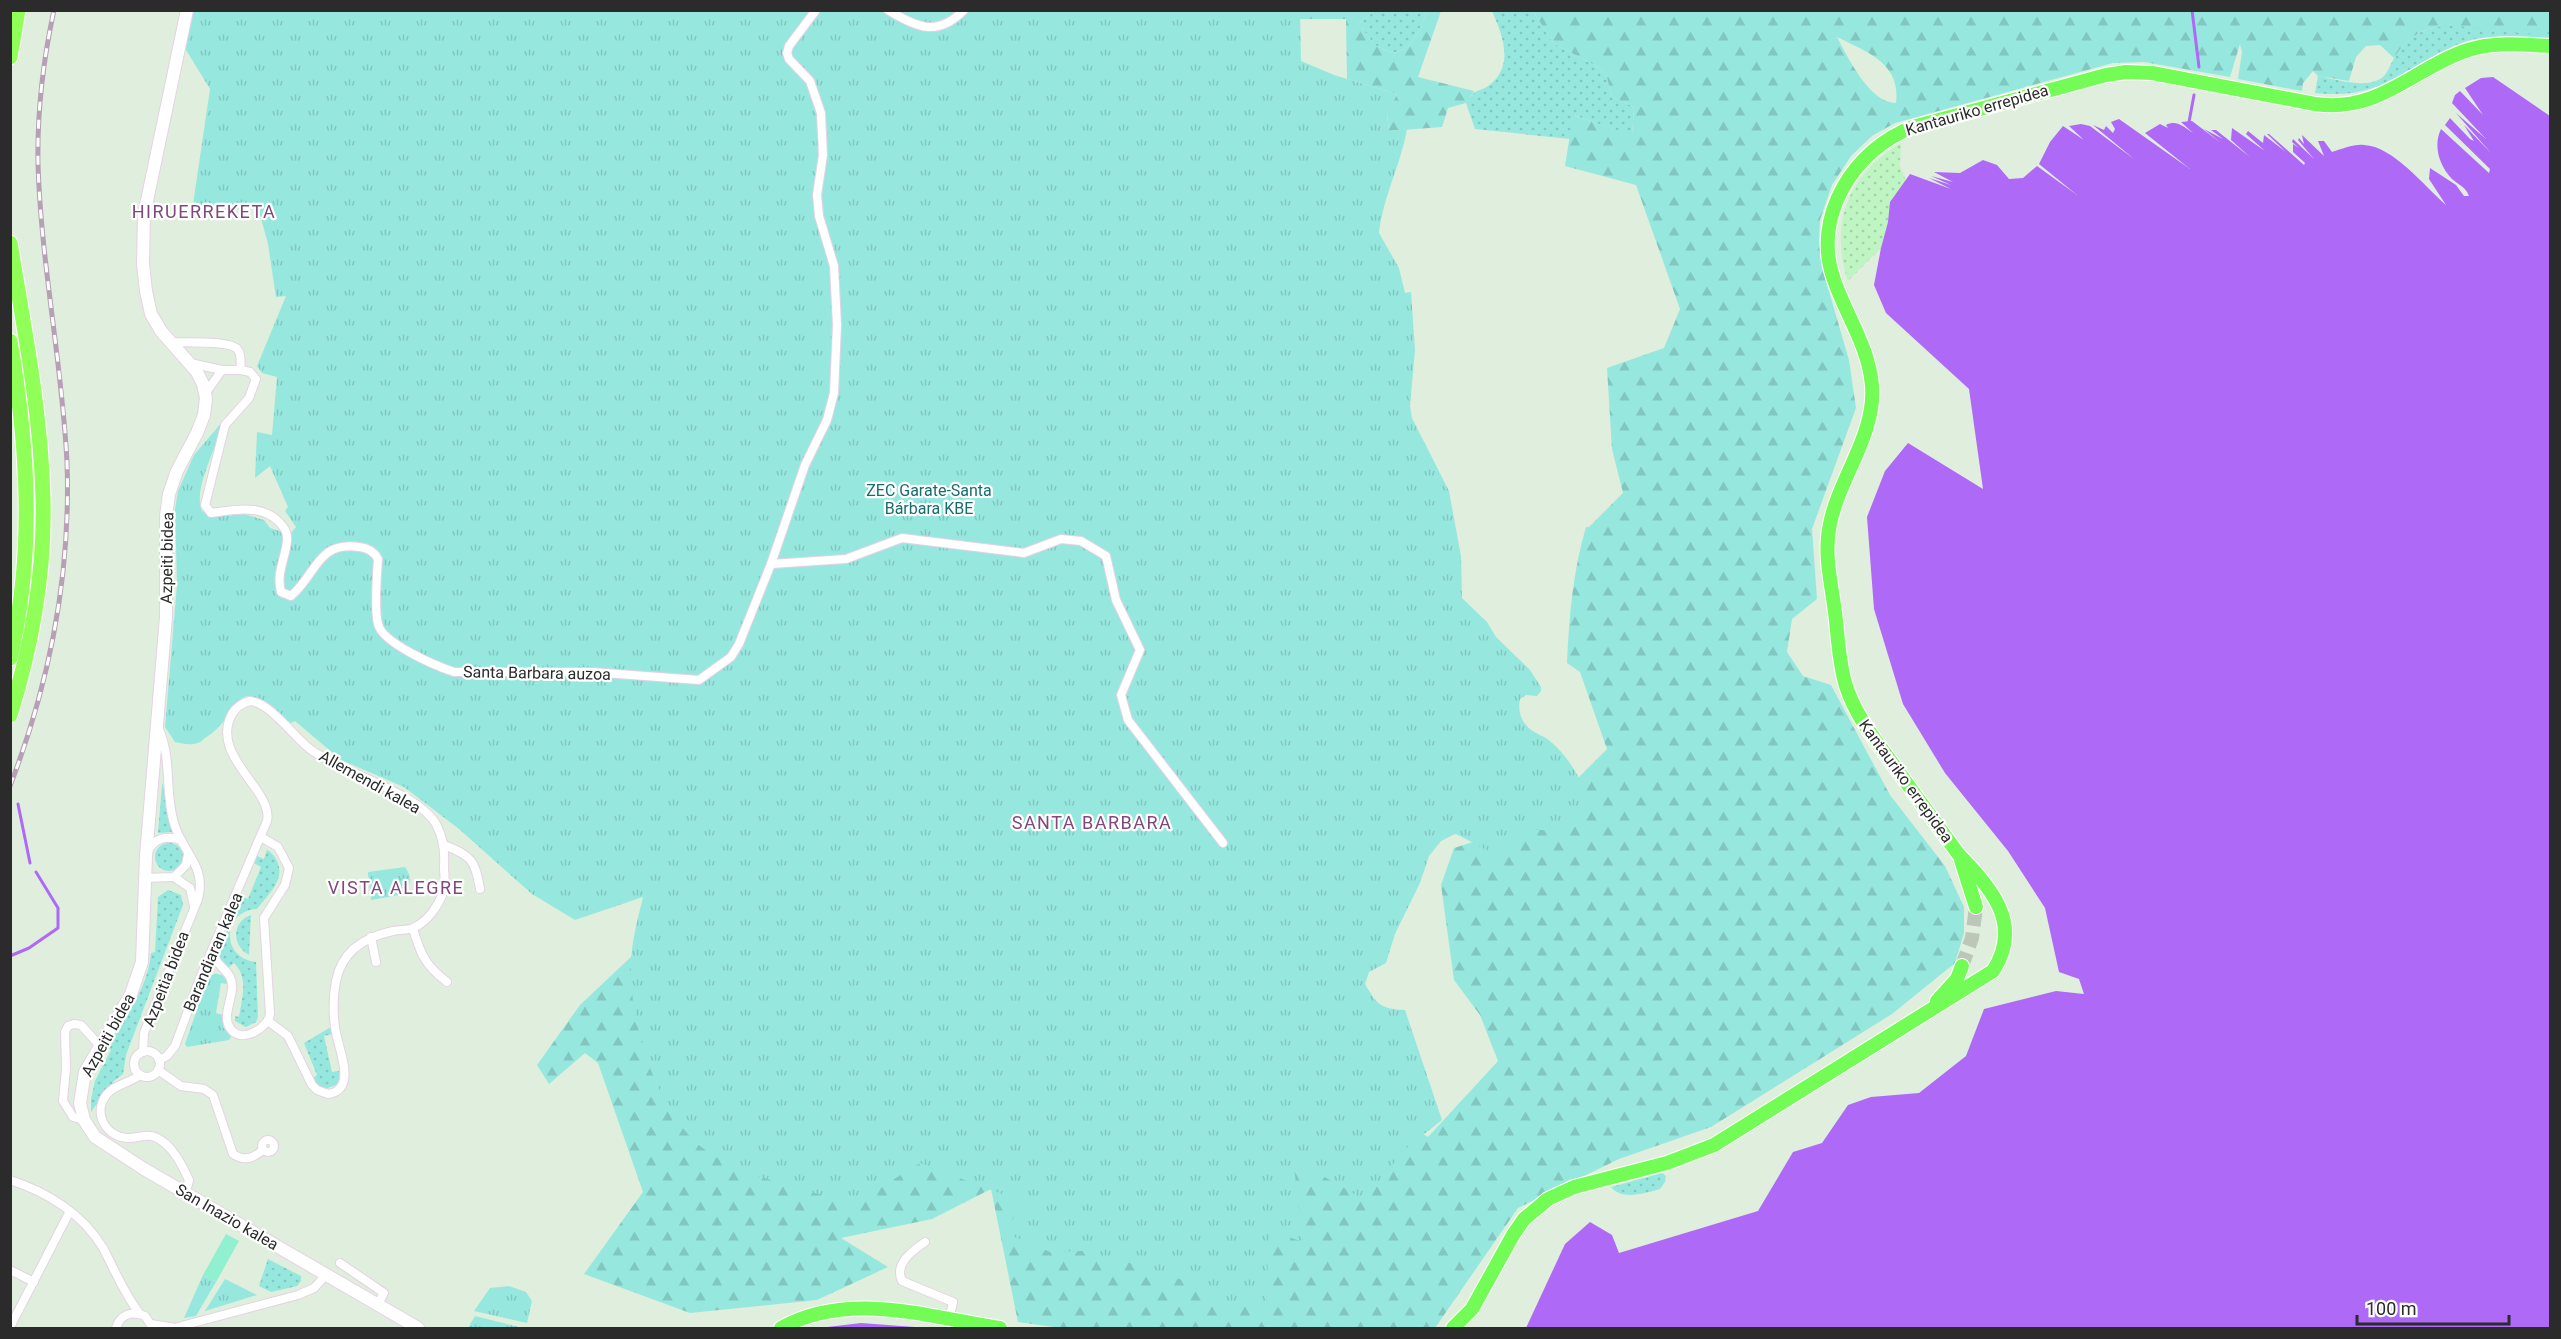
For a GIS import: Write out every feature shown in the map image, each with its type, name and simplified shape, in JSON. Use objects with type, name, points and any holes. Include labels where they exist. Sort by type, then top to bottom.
[{"type":"highway","points":[[10,57],[18,10]]},
{"type":"highway","name":"Kantauriko errepidea","points":[[1959,855],[1858,715],[1845,684],[1829,567],[1829,527],[1833,509],[1867,424],[1872,387],[1865,352],[1833,279],[1827,253],[1827,236],[1839,195],[1854,169],[1882,142],[1910,128],[2106,75],[2130,72],[2152,73],[2315,104],[2340,106],[2379,96],[2452,56],[2476,47],[2550,46]]},
{"type":"highway","points":[[10,243],[40,435],[43,498],[37,596],[31,638],[10,715]]},
{"type":"highway","points":[[10,341],[17,378],[28,497],[26,561],[10,658]]},
{"type":"highway","points":[[1959,855],[1976,907]]},
{"type":"highway","points":[[1454,1328],[1472,1309],[1524,1219],[1548,1199],[1574,1187],[1667,1163],[1714,1145],[1993,971],[2000,961],[2006,926],[1998,903],[1973,869],[1959,855]]},
{"type":"highway","points":[[1923,1016],[1957,979],[1962,966]]},
{"type":"highway","points":[[781,1329],[809,1316],[845,1308],[877,1309],[1000,1329]]},
{"type":"main road","points":[[187,10],[144,215],[146,291],[151,314],[160,331],[190,363],[203,384],[205,394]]},
{"type":"main road","name":"Azpeiti bidea","points":[[84,1120],[80,1103],[85,1072],[131,994],[139,974],[143,950],[144,878],[166,617],[166,516],[169,494],[177,471],[201,424],[205,394]]},
{"type":"main road","name":"San Inazio kalea","points":[[84,1120],[95,1137],[418,1329]]},
{"type":"street","name":"Santa Barbara auzoa","points":[[240,370],[250,372],[256,379],[249,398],[225,425],[205,505],[211,513],[246,508],[271,514],[285,528],[287,540],[278,581],[281,592],[291,596],[298,591],[317,562],[334,547],[348,545],[367,548],[375,553],[378,559],[378,624],[383,635],[434,666],[454,672],[591,672],[699,680],[717,670],[731,657],[739,644],[771,564],[805,465],[826,420],[834,393],[837,326],[834,266],[819,216],[817,195],[823,155],[821,113],[810,81],[789,59],[787,53],[789,46],[816,10]]},
{"type":"street","points":[[888,10],[915,25],[930,28],[954,21],[964,10]]},
{"type":"street","points":[[171,342],[225,344],[236,347],[240,353],[240,370],[222,370],[190,363]]},
{"type":"street","points":[[205,394],[222,370]]},
{"type":"street","points":[[771,564],[846,559],[902,538],[1024,553],[1061,539],[1081,541],[1106,555],[1116,600],[1140,650],[1121,695],[1128,720],[1223,843]]},
{"type":"street","name":"Allemendi kalea","points":[[261,837],[268,816],[267,807],[232,753],[228,739],[228,724],[234,711],[250,701],[268,709],[310,749],[333,764],[395,792],[428,813],[437,825],[444,845],[444,891],[425,921],[413,929]]},
{"type":"street","points":[[158,727],[166,745],[172,817],[188,854],[186,865],[174,877]]},
{"type":"street","points":[[146,856],[150,847],[161,838],[170,837],[181,840]]},
{"type":"street","points":[[214,949],[215,960],[229,975],[232,984],[228,1019],[230,1029],[236,1033],[247,1034],[261,1029],[268,1021],[270,1008],[264,918],[285,885],[289,868],[278,847],[261,837]]},
{"type":"street","name":"Barandiaran kalea","points":[[159,1060],[167,1056],[176,1046],[200,978],[261,837]]},
{"type":"street","points":[[444,845],[460,851],[476,864],[480,890]]},
{"type":"street","name":"Azpeitia bidea","points":[[143,1052],[144,1033],[201,889],[201,876],[197,865],[188,854]]},
{"type":"street","points":[[144,878],[174,877],[190,888],[194,908]]},
{"type":"street","points":[[268,1021],[288,1036],[315,1088],[328,1094],[339,1089],[344,1082],[334,1025],[334,993],[337,974],[350,950],[371,937],[396,930],[413,929],[422,958],[447,982]]},
{"type":"street","points":[[371,937],[376,962]]},
{"type":"street","points":[[200,978],[212,970],[222,969]]},
{"type":"street","points":[[84,1120],[73,1117],[63,1101],[66,1068],[64,1032],[74,1024],[81,1025],[100,1046]]},
{"type":"street","points":[[140,1075],[135,1068],[135,1060],[143,1052],[154,1054],[159,1060],[158,1070]]},
{"type":"street","points":[[158,1070],[148,1076],[140,1075],[115,1087],[101,1104],[100,1117],[105,1126],[125,1138],[148,1135],[167,1145],[182,1165],[189,1180],[186,1192]]},
{"type":"street","points":[[158,1070],[181,1086],[204,1089],[213,1095],[233,1154],[243,1159],[263,1150]]},
{"type":"street","points":[[10,1180],[42,1194],[85,1223],[140,1314],[152,1326],[175,1328],[298,1295],[314,1288],[327,1274]]},
{"type":"street","points":[[10,1327],[70,1211]]},
{"type":"street","points":[[925,1242],[907,1257],[899,1269],[899,1274],[902,1281],[953,1302],[949,1320]]},
{"type":"street","points":[[340,1263],[384,1293],[378,1304]]},
{"type":"street","points":[[10,1270],[34,1282]]},
{"type":"street","points":[[116,1329],[124,1316],[127,1294]]},
{"type":"street","points":[[124,1316],[140,1314]]},
{"type":"green space","name":"ZEC Garate-Santa Bárbara KBE","points":[[191,11],[1300,11],[1301,61],[1334,75],[1397,94],[1387,114],[1389,131],[1407,129],[1384,206],[1379,233],[1399,268],[1405,293],[1411,292],[1415,350],[1410,406],[1412,418],[1449,491],[1461,556],[1462,598],[1487,622],[1496,637],[1530,670],[1541,687],[1537,696],[1526,695],[1520,699],[1519,709],[1522,719],[1528,728],[1550,741],[1563,754],[1579,777],[1589,803],[1580,817],[1570,826],[1560,830],[1523,831],[1517,835],[1508,852],[1488,851],[1455,834],[1441,841],[1429,856],[1420,883],[1395,934],[1386,963],[1369,972],[1365,984],[1380,1004],[1405,1010],[1442,1120],[1404,1150],[1365,1200],[1293,1159],[1303,1242],[1269,1230],[1266,1309],[1224,1302],[1212,1292],[1192,1283],[1115,1258],[1106,1259],[1083,1251],[1050,1252],[1003,1232],[1025,1203],[920,1163],[854,1204],[779,1183],[723,1161],[689,1136],[659,1089],[648,1061],[633,1002],[631,975],[633,943],[643,897],[575,920],[532,894],[459,829],[404,787],[341,760],[295,721],[287,725],[256,698],[247,696],[240,700],[218,728],[199,742],[188,744],[175,742],[165,727],[177,584],[175,509],[178,491],[194,455],[223,421],[200,491],[202,511],[215,517],[244,514],[264,520],[270,528],[290,534],[296,527],[285,511],[288,507],[270,466],[255,478],[257,432],[272,435],[277,377],[262,373],[257,366],[286,296],[276,297],[268,244],[258,207],[200,213],[192,211],[210,89],[183,45]]},
{"type":"green space","points":[[1289,11],[1375,11],[1358,24],[1375,45],[1392,53],[1405,48],[1415,38],[1427,11],[1441,11],[1418,77],[1474,91],[1466,103],[1448,108],[1442,127],[1389,131],[1387,113],[1397,94],[1347,79],[1346,19],[1289,19]]},
{"type":"green space","points":[[1375,11],[1427,11],[1415,38],[1405,48],[1392,53],[1375,45],[1358,24]]},
{"type":"green space","points":[[1492,11],[1533,11],[1553,43],[1598,67],[1606,74],[1612,97],[1634,107],[1632,136],[1574,115],[1570,139],[1475,129],[1466,103],[1473,94],[1492,83],[1503,67],[1504,48]]},
{"type":"green space","points":[[1533,11],[2550,11],[2550,34],[2440,26],[2416,35],[2404,44],[2394,58],[2380,45],[2366,46],[2356,57],[2349,81],[2318,76],[2313,71],[2303,83],[2302,91],[2238,79],[2242,52],[2240,44],[2230,77],[2144,62],[2113,63],[1895,123],[1872,136],[1851,156],[1832,185],[1820,220],[1819,240],[1821,264],[1849,360],[1856,408],[1812,529],[1817,599],[1792,619],[1787,652],[1803,676],[1831,685],[1890,795],[1945,866],[1964,907],[1964,933],[1955,963],[1892,1014],[1711,1127],[1619,1159],[1518,1208],[1435,1328],[1061,1328],[1018,1322],[991,1189],[932,1219],[841,1238],[888,1267],[817,1300],[690,1313],[584,1274],[643,1192],[598,1063],[585,1053],[549,1084],[537,1065],[580,1005],[633,955],[1307,1060],[1428,1137],[1498,1061],[1480,1015],[1454,980],[1441,885],[1454,848],[1533,823],[1607,749],[1580,672],[1567,663],[1572,594],[1586,527],[1589,527],[1623,493],[1612,449],[1607,368],[1664,348],[1680,309],[1636,185],[1565,166],[1573,115],[1632,135],[1634,107],[1612,97],[1606,74],[1598,67],[1553,43]],"holes":[[[1837,37],[1870,54],[1887,68],[1896,89],[1896,103],[1886,101],[1869,88]]]},
{"type":"green space","points":[[2454,25],[2550,34],[2550,38],[2507,36],[2474,39],[2443,51],[2378,86],[2360,92],[2315,93],[2318,76],[2360,83],[2376,81],[2385,75],[2406,42],[2427,30]]},
{"type":"green space","points":[[162,785],[172,832],[158,833]]},
{"type":"green space","points":[[169,843],[179,847],[183,857],[179,867],[169,871],[159,867],[155,857],[159,847]]},
{"type":"green space","points":[[267,850],[277,861],[278,881],[257,909],[245,912],[237,918],[230,935],[231,944],[236,952],[244,959],[256,962],[258,1017],[256,1022],[246,1027],[235,1021],[235,1016],[239,1017],[243,995],[242,975],[234,963],[228,968],[222,964],[218,953],[241,896],[248,899],[261,867],[254,863],[257,856],[264,859]]},
{"type":"green space","points":[[405,867],[410,880],[405,894],[371,900],[368,872]]},
{"type":"green space","points":[[168,890],[181,895],[183,905],[126,1055],[123,1074],[114,1081],[91,1112],[95,1081],[111,1050],[108,1047],[141,990],[151,953],[155,952],[158,897]]},
{"type":"green space","points":[[251,915],[249,955],[239,946],[236,934],[240,923]]},
{"type":"green space","points":[[214,974],[224,977],[227,984],[221,983],[216,1013],[223,1015],[223,1027],[231,1037],[229,1040],[187,1047],[185,1044],[208,978]]},
{"type":"green space","points":[[331,1027],[332,1034],[324,1036],[332,1072],[339,1071],[339,1080],[336,1085],[325,1089],[312,1079],[317,1075],[304,1043]]},
{"type":"green space","points":[[1662,1173],[1666,1176],[1665,1182],[1660,1189],[1654,1191],[1627,1195],[1611,1187]]},
{"type":"green space","points":[[268,1259],[301,1276],[301,1281],[297,1286],[271,1292],[259,1286]]},
{"type":"green space","points":[[203,1275],[216,1282],[196,1316],[184,1318]]},
{"type":"green space","points":[[225,1279],[257,1295],[205,1311]]},
{"type":"green space","points":[[509,1286],[526,1292],[532,1301],[527,1323],[474,1311],[490,1288]]},
{"type":"green space","points":[[475,1316],[523,1328],[468,1328]]},
{"type":"sand","points":[[1901,143],[1900,166],[1906,181],[1891,200],[1881,248],[1848,281],[1841,240],[1842,220],[1848,202],[1856,185],[1868,170],[1883,155]]},
{"type":"shaded area","points":[[2493,77],[2550,116],[2550,1328],[1526,1328],[1565,1244],[1590,1222],[1612,1235],[1619,1253],[1758,1211],[1793,1152],[1822,1143],[1848,1105],[1871,1097],[1919,1093],[1966,1056],[1984,1009],[2056,991],[2084,994],[2079,979],[2059,972],[2045,908],[2008,851],[1945,773],[1903,704],[1874,609],[1867,517],[1885,471],[1908,443],[1983,489],[1969,389],[1886,313],[1874,285],[1888,222],[1890,202],[1910,174],[1951,189],[1929,178],[1951,185],[1931,176],[1953,182],[1934,172],[1960,173],[1983,160],[1997,165],[2009,179],[2023,178],[2037,166],[2077,195],[2039,164],[2050,142],[2063,126],[2084,140],[2069,126],[2081,124],[2090,126],[2134,159],[2093,125],[2104,130],[2106,126],[2113,133],[2115,129],[2111,122],[2119,119],[2190,169],[2145,133],[2160,124],[2168,128],[2166,125],[2174,123],[2193,133],[2181,122],[2192,121],[2221,143],[2204,129],[2223,139],[2211,130],[2216,130],[2250,157],[2231,140],[2232,128],[2265,151],[2246,134],[2248,131],[2263,143],[2264,135],[2286,152],[2267,134],[2269,134],[2304,165],[2305,163],[2293,152],[2293,144],[2299,148],[2292,142],[2293,139],[2314,159],[2298,140],[2299,138],[2304,144],[2302,135],[2324,156],[2318,141],[2324,141],[2332,152],[2356,145],[2375,147],[2397,159],[2446,205],[2429,179],[2430,168],[2456,185],[2464,196],[2469,196],[2464,188],[2447,174],[2441,162],[2438,142],[2441,129],[2489,173],[2490,169],[2445,125],[2450,118],[2474,141],[2464,125],[2491,153],[2456,113],[2486,139],[2452,103],[2455,95],[2460,91],[2483,115],[2465,88],[2481,78]]},
{"type":"shaded area","points":[[226,1234],[239,1241],[216,1282],[203,1275]]},
{"type":"shaded area","points":[[861,1323],[928,1328],[819,1328]]},
{"type":"waterway","points":[[2192,10],[2199,67]]},
{"type":"waterway","points":[[2189,122],[2194,95]]},
{"type":"waterway","points":[[18,804],[30,863]]},
{"type":"waterway","points":[[10,956],[29,948],[58,928],[58,908],[36,872]]},
{"type":"tunnel","points":[[1962,966],[1972,938],[1976,907]]},
{"type":"railway","points":[[10,786],[47,667],[55,627],[65,545],[67,462],[61,387],[43,239],[38,164],[42,87],[54,10]]},
{"type":"district","name":"HIRUERREKETA","points":[[204,211]]},
{"type":"district","name":"SANTA BARBARA","points":[[1092,822]]},
{"type":"district","name":"VISTA ALEGRE","points":[[396,887]]}]
